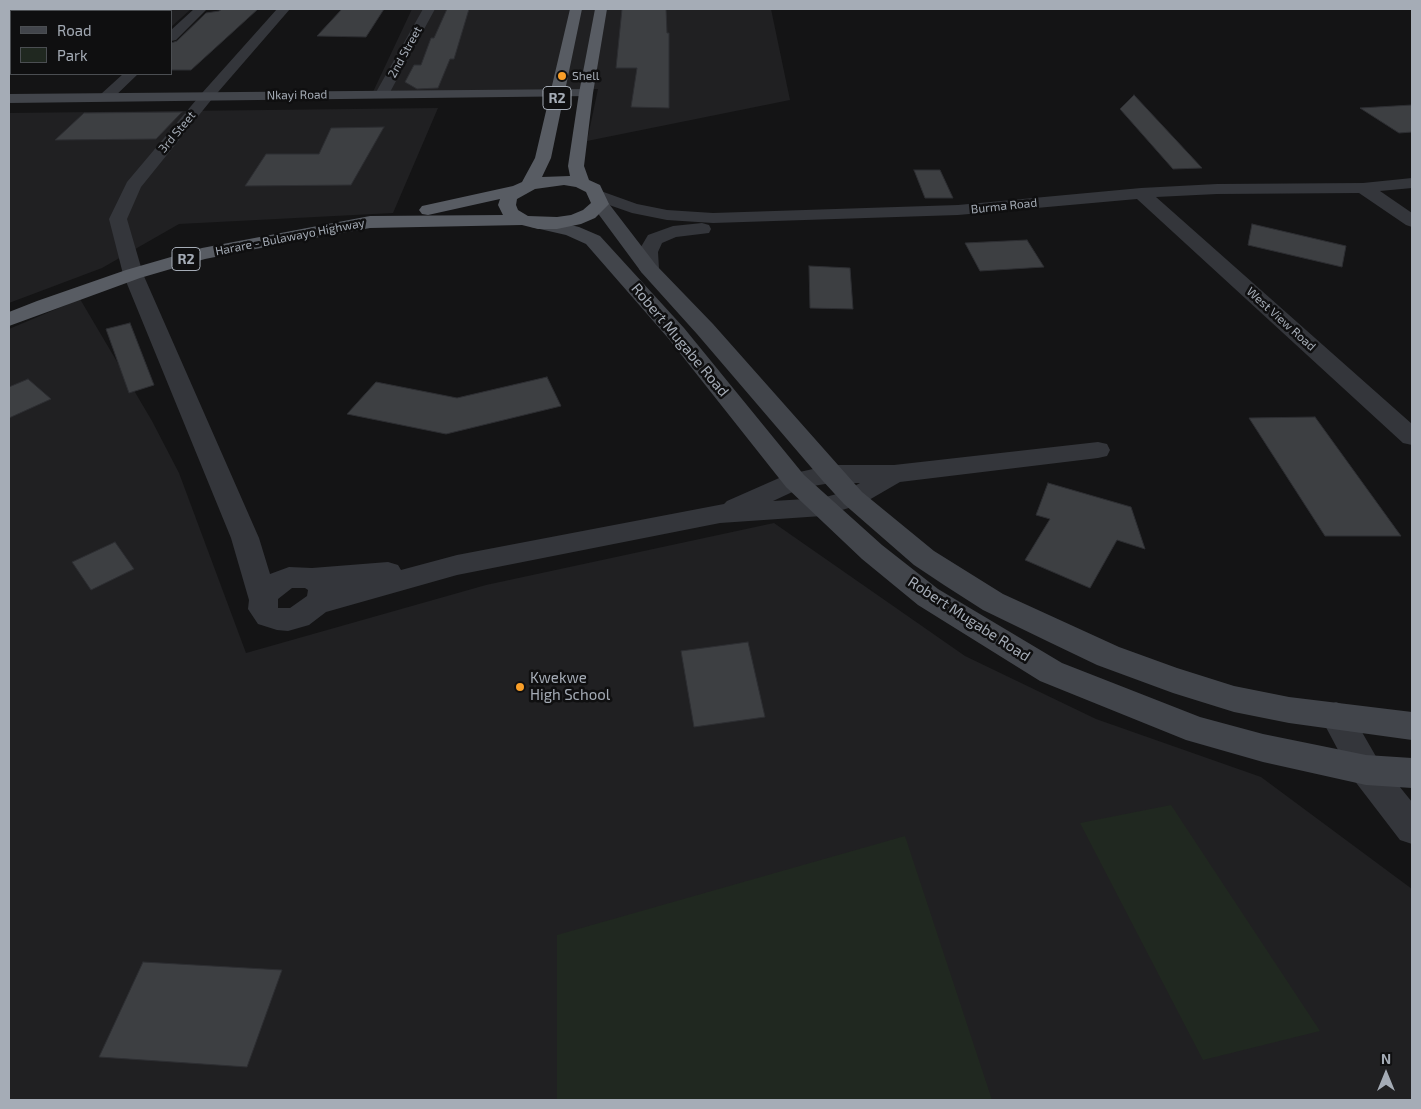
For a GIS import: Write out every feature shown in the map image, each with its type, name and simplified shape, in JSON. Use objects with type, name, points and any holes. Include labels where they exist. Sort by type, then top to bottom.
[{"type":"highway","name":"R2","points":[[530,221],[511,213],[507,206],[509,197],[524,187],[543,158],[576,9]]},
{"type":"highway","name":"R2","points":[[580,183],[576,166],[586,93],[601,9]]},
{"type":"highway","points":[[569,43],[595,42]]},
{"type":"highway","points":[[562,72],[590,72]]},
{"type":"highway","name":"R2","points":[[370,222],[546,181],[564,180],[580,183],[594,189],[599,199]]},
{"type":"highway","name":"Harare - Bulawayo Highway","points":[[9,320],[44,305],[133,274],[202,254],[370,222],[530,221],[557,223],[575,220],[590,214],[599,199]]},
{"type":"main road","name":"Nkayi Road","points":[[9,99],[586,93]]},
{"type":"main road","name":"Robert Mugabe Road","points":[[599,199],[649,269],[705,329],[853,498],[924,558],[954,578],[992,602],[1059,634],[1108,656],[1163,677],[1234,699],[1288,710],[1412,726]]},
{"type":"main road","name":"Robert Mugabe Road","points":[[530,221],[572,231],[593,240],[676,333],[795,481],[872,552],[928,597],[1051,672],[1197,730],[1263,748],[1366,770],[1412,773]]},
{"type":"street","points":[[172,36],[201,9]]},
{"type":"street","name":"3rd Steet","points":[[263,600],[245,538],[133,274],[118,219],[133,186],[207,96],[284,9]]},
{"type":"street","name":"2nd Street","points":[[382,94],[429,9]]},
{"type":"street","points":[[106,98],[131,75]]},
{"type":"street","points":[[649,269],[648,252],[655,239],[661,235],[695,229],[921,223],[1217,189],[1363,188],[1412,183]]},
{"type":"street","points":[[1363,188],[1412,221]]},
{"type":"street","name":"Burma Road","points":[[599,199],[648,212],[713,218],[951,211],[1146,197]]},
{"type":"street","name":"West View Road","points":[[1146,197],[1412,437]]},
{"type":"street","points":[[720,514],[795,481],[831,474],[894,474],[1098,450]]},
{"type":"street","points":[[306,587],[299,617],[277,619],[268,616],[262,609],[263,600],[268,591],[277,583],[306,587],[457,565],[720,514],[822,507],[853,498],[894,474]]},
{"type":"street","points":[[245,538],[306,587]]},
{"type":"street","points":[[1336,716],[1366,770],[1412,828]]},
{"type":"shaded area","points":[[191,9],[172,26],[172,10],[116,10]]},
{"type":"shaded area","points":[[412,9],[771,9],[790,100],[587,141],[598,89],[372,94]]},
{"type":"shaded area","points":[[438,108],[393,213],[179,224],[102,268],[9,303],[9,113]]},
{"type":"shaded area","name":"Kwekwe High School","points":[[80,299],[152,421],[179,473],[246,653],[486,585],[774,523],[965,656],[1096,719],[1261,777],[1412,889],[1412,1100],[9,1100],[9,329]]},
{"type":"green space","points":[[1171,805],[1320,1031],[1203,1060],[1080,823]]},
{"type":"green space","points":[[905,836],[992,1100],[557,1100],[557,935]]},
{"type":"building","points":[[222,9],[258,9],[191,70],[172,70],[172,43],[177,41],[206,13]]},
{"type":"building","points":[[342,9],[384,9],[366,37],[317,36]]},
{"type":"building","points":[[447,9],[469,9],[454,59],[450,59],[438,88],[417,89],[405,82],[414,65],[421,65],[431,38],[434,38]]},
{"type":"building","points":[[622,9],[666,9],[667,33],[669,33],[669,108],[631,107],[637,68],[616,68]]},
{"type":"building","points":[[1134,95],[1202,168],[1173,169],[1120,109]]},
{"type":"building","points":[[1412,105],[1412,132],[1399,133],[1360,108]]},
{"type":"building","points":[[182,112],[156,139],[55,140],[84,113]]},
{"type":"building","points":[[384,127],[351,185],[245,186],[266,154],[319,154],[331,128]]},
{"type":"building","points":[[914,170],[940,170],[953,198],[925,198]]},
{"type":"building","points":[[1252,224],[1346,246],[1342,267],[1248,245]]},
{"type":"building","points":[[1027,240],[1044,267],[980,271],[965,243]]},
{"type":"building","points":[[809,266],[850,268],[853,309],[810,308]]},
{"type":"building","points":[[130,323],[154,385],[129,393],[106,329]]},
{"type":"building","points":[[547,377],[561,406],[446,434],[347,414],[376,382],[457,398]]},
{"type":"building","points":[[28,379],[51,399],[9,418],[9,387]]},
{"type":"building","points":[[1315,417],[1401,536],[1325,536],[1249,418]]},
{"type":"building","points":[[1048,483],[1131,507],[1145,549],[1117,540],[1090,588],[1025,560],[1050,519],[1036,515]]},
{"type":"building","points":[[115,542],[134,569],[91,590],[72,562]]},
{"type":"building","points":[[748,642],[765,717],[694,727],[681,651]]},
{"type":"building","points":[[143,962],[282,970],[247,1067],[99,1057]]},
{"type":"place","name":"Shell","points":[[562,76]]},
{"type":"place","name":"Kwekwe High School","points":[[520,687]]}]
